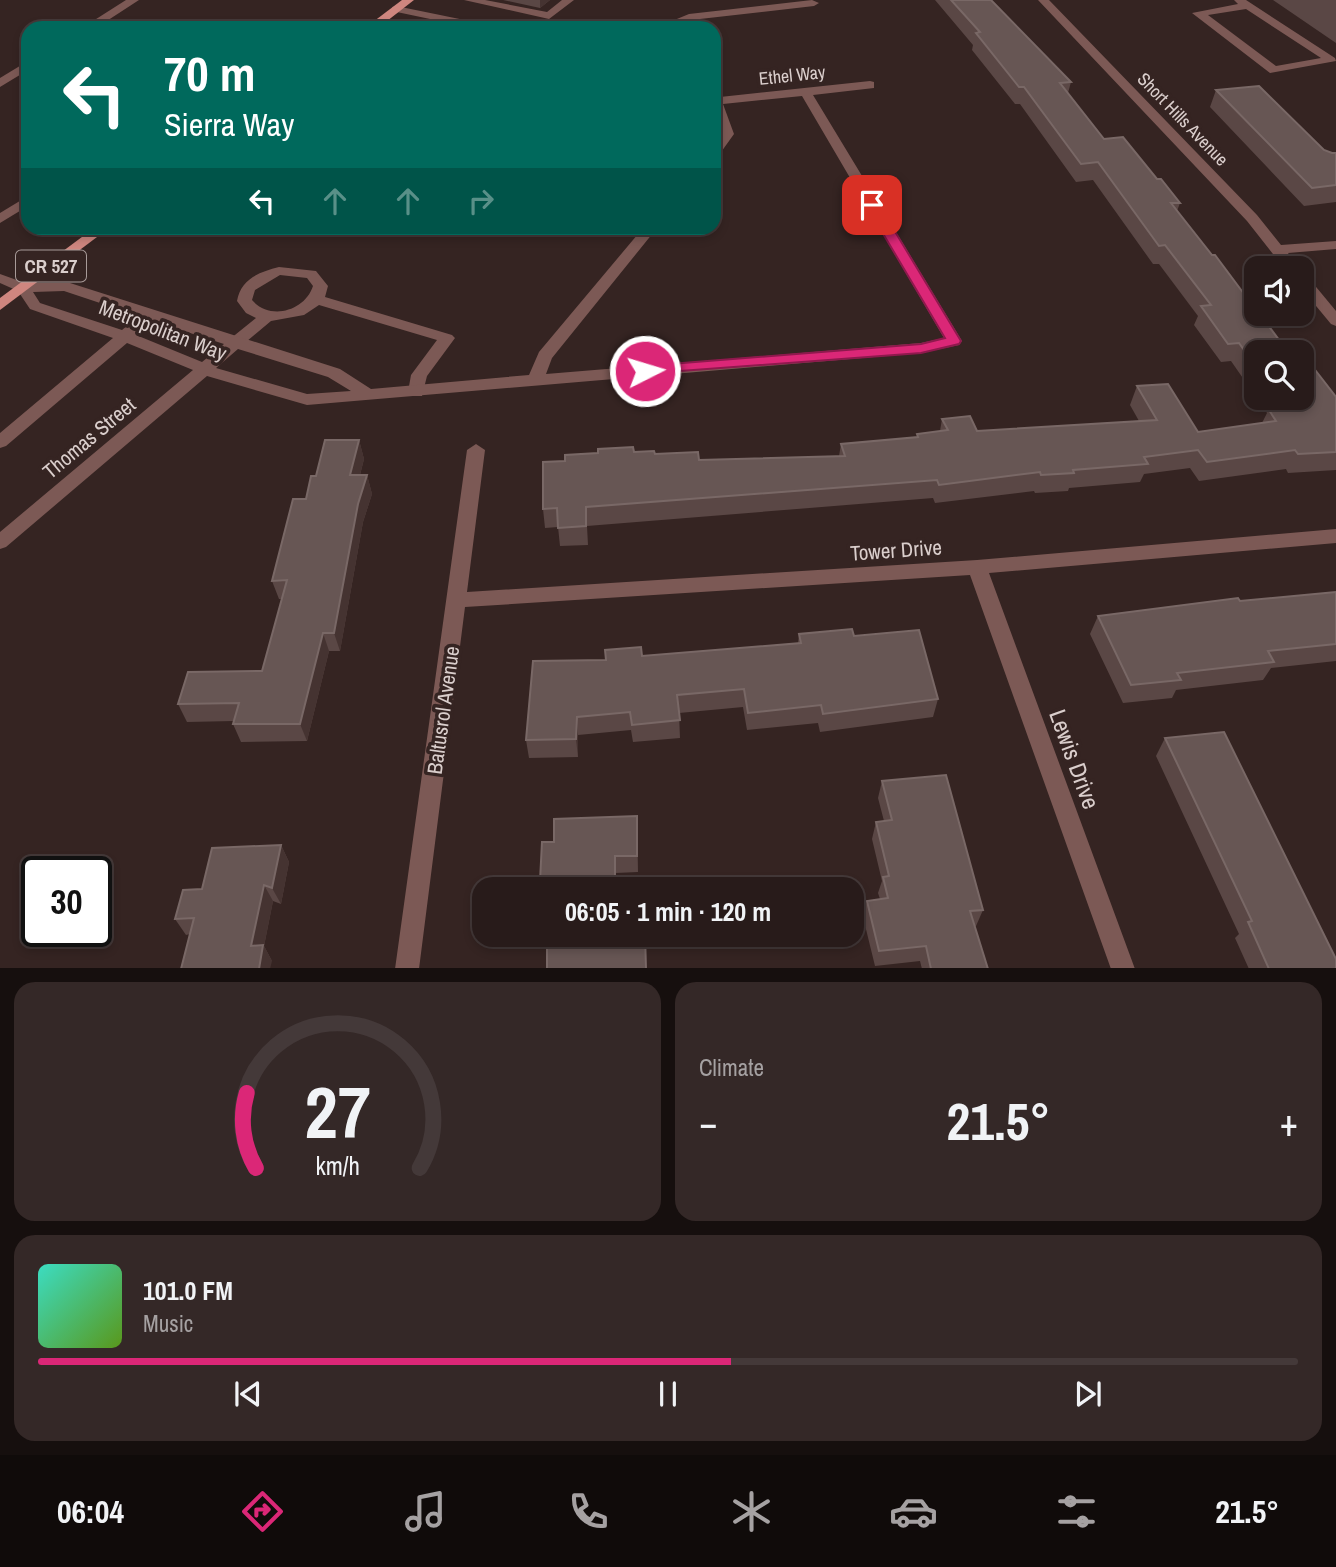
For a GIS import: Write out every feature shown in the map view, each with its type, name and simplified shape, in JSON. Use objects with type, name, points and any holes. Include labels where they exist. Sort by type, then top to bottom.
[{"type":"main road","points":[[380,21],[409,0]]},
{"type":"main road","name":"CR 527","points":[[0,305],[93,235]]},
{"type":"street","points":[[100,21],[134,0]]},
{"type":"street","points":[[469,0],[549,16],[569,0]]},
{"type":"street","name":"Short Hills Avenue","points":[[1043,0],[1252,218],[1283,256]]},
{"type":"street","points":[[672,21],[814,3]]},
{"type":"street","points":[[1243,3],[1270,20],[1331,60],[1274,70],[1198,13],[1243,3]]},
{"type":"street","points":[[396,9],[455,21]]},
{"type":"street","points":[[0,83],[21,70]]},
{"type":"street","name":"Ethel Way","points":[[721,98],[870,85]]},
{"type":"street","name":"Metropolitan Way","points":[[23,288],[35,306],[126,337],[206,370],[307,400],[921,348],[954,341],[805,91]]},
{"type":"street","points":[[721,113],[728,134],[721,143]]},
{"type":"street","points":[[0,219],[21,205]]},
{"type":"street","points":[[535,380],[545,356],[644,235]]},
{"type":"street","points":[[1278,250],[1336,245]]},
{"type":"street","points":[[290,270],[311,274],[321,286],[316,299],[293,314],[267,316],[255,313],[244,301],[250,286],[267,275],[290,270]]},
{"type":"street","points":[[0,278],[23,288]]},
{"type":"street","name":"Metropolitan Way","points":[[23,288],[65,286],[334,373],[371,396]]},
{"type":"street","points":[[1314,294],[1336,321]]},
{"type":"street","points":[[316,299],[447,338],[419,375],[416,392]]},
{"type":"street","points":[[0,442],[150,315]]},
{"type":"street","name":"Thomas Street","points":[[0,542],[267,316]]},
{"type":"street","name":"Baltusrol Avenue","points":[[407,968],[476,450]]},
{"type":"street","name":"Tower Drive","points":[[458,600],[977,568],[1336,536]]},
{"type":"street","name":"Lewis Drive","points":[[977,568],[1123,968]]},
{"type":"building","points":[[951,0],[991,0],[1071,82],[1060,83],[1104,139],[1123,137],[1180,203],[1171,203],[1244,294],[1244,326],[1269,326],[1279,340],[1244,340],[1244,350],[1239,343],[1228,344],[1201,306],[1211,305],[1165,245],[1159,246],[1098,162],[1081,164],[1024,87],[1019,87],[976,33],[980,32]]},
{"type":"building","points":[[1259,86],[1324,150],[1336,153],[1336,185],[1312,188],[1216,90]]},
{"type":"building","points":[[1314,369],[1336,397],[1336,452],[1298,454],[1295,450],[1207,462],[1198,450],[1144,457],[1148,464],[1073,470],[1074,473],[1041,475],[1040,472],[939,485],[937,480],[586,507],[586,526],[558,528],[557,508],[543,509],[543,462],[565,461],[565,455],[598,453],[598,449],[633,447],[634,452],[654,451],[655,454],[698,452],[699,460],[845,456],[841,444],[918,437],[917,434],[948,430],[942,419],[970,416],[977,431],[1157,420],[1137,386],[1168,384],[1198,432],[1276,421],[1269,410],[1314,410]]},
{"type":"building","points":[[325,440],[359,440],[350,475],[367,475],[358,504],[334,633],[323,633],[300,724],[233,724],[239,703],[178,704],[188,672],[262,671],[287,580],[272,581],[293,499],[306,499],[311,476],[316,476]]},
{"type":"building","points":[[1336,592],[1336,644],[1268,651],[1274,662],[1177,673],[1181,680],[1131,685],[1098,616],[1238,598],[1240,601]]},
{"type":"building","points":[[852,629],[854,636],[919,630],[938,699],[823,714],[821,705],[748,713],[744,689],[677,695],[680,720],[632,725],[630,712],[577,717],[576,739],[526,740],[533,661],[606,660],[605,650],[641,647],[642,656],[801,643],[799,634]]},
{"type":"building","points":[[1224,732],[1336,959],[1336,968],[1269,968],[1248,922],[1252,921],[1165,738]]},
{"type":"building","points":[[946,775],[983,910],[970,911],[988,968],[931,968],[926,946],[879,951],[867,901],[888,898],[883,877],[889,876],[876,822],[892,820],[882,781]]},
{"type":"building","points":[[637,816],[637,856],[615,856],[615,877],[540,877],[542,842],[554,842],[554,819]]},
{"type":"building","points":[[281,845],[272,888],[264,885],[251,946],[263,945],[259,968],[181,968],[194,918],[175,919],[183,890],[202,889],[212,848]]},
{"type":"building","points":[[547,947],[645,947],[646,968],[547,968]]},
{"type":"route","points":[[645,371],[921,348],[954,341],[872,205]]}]
